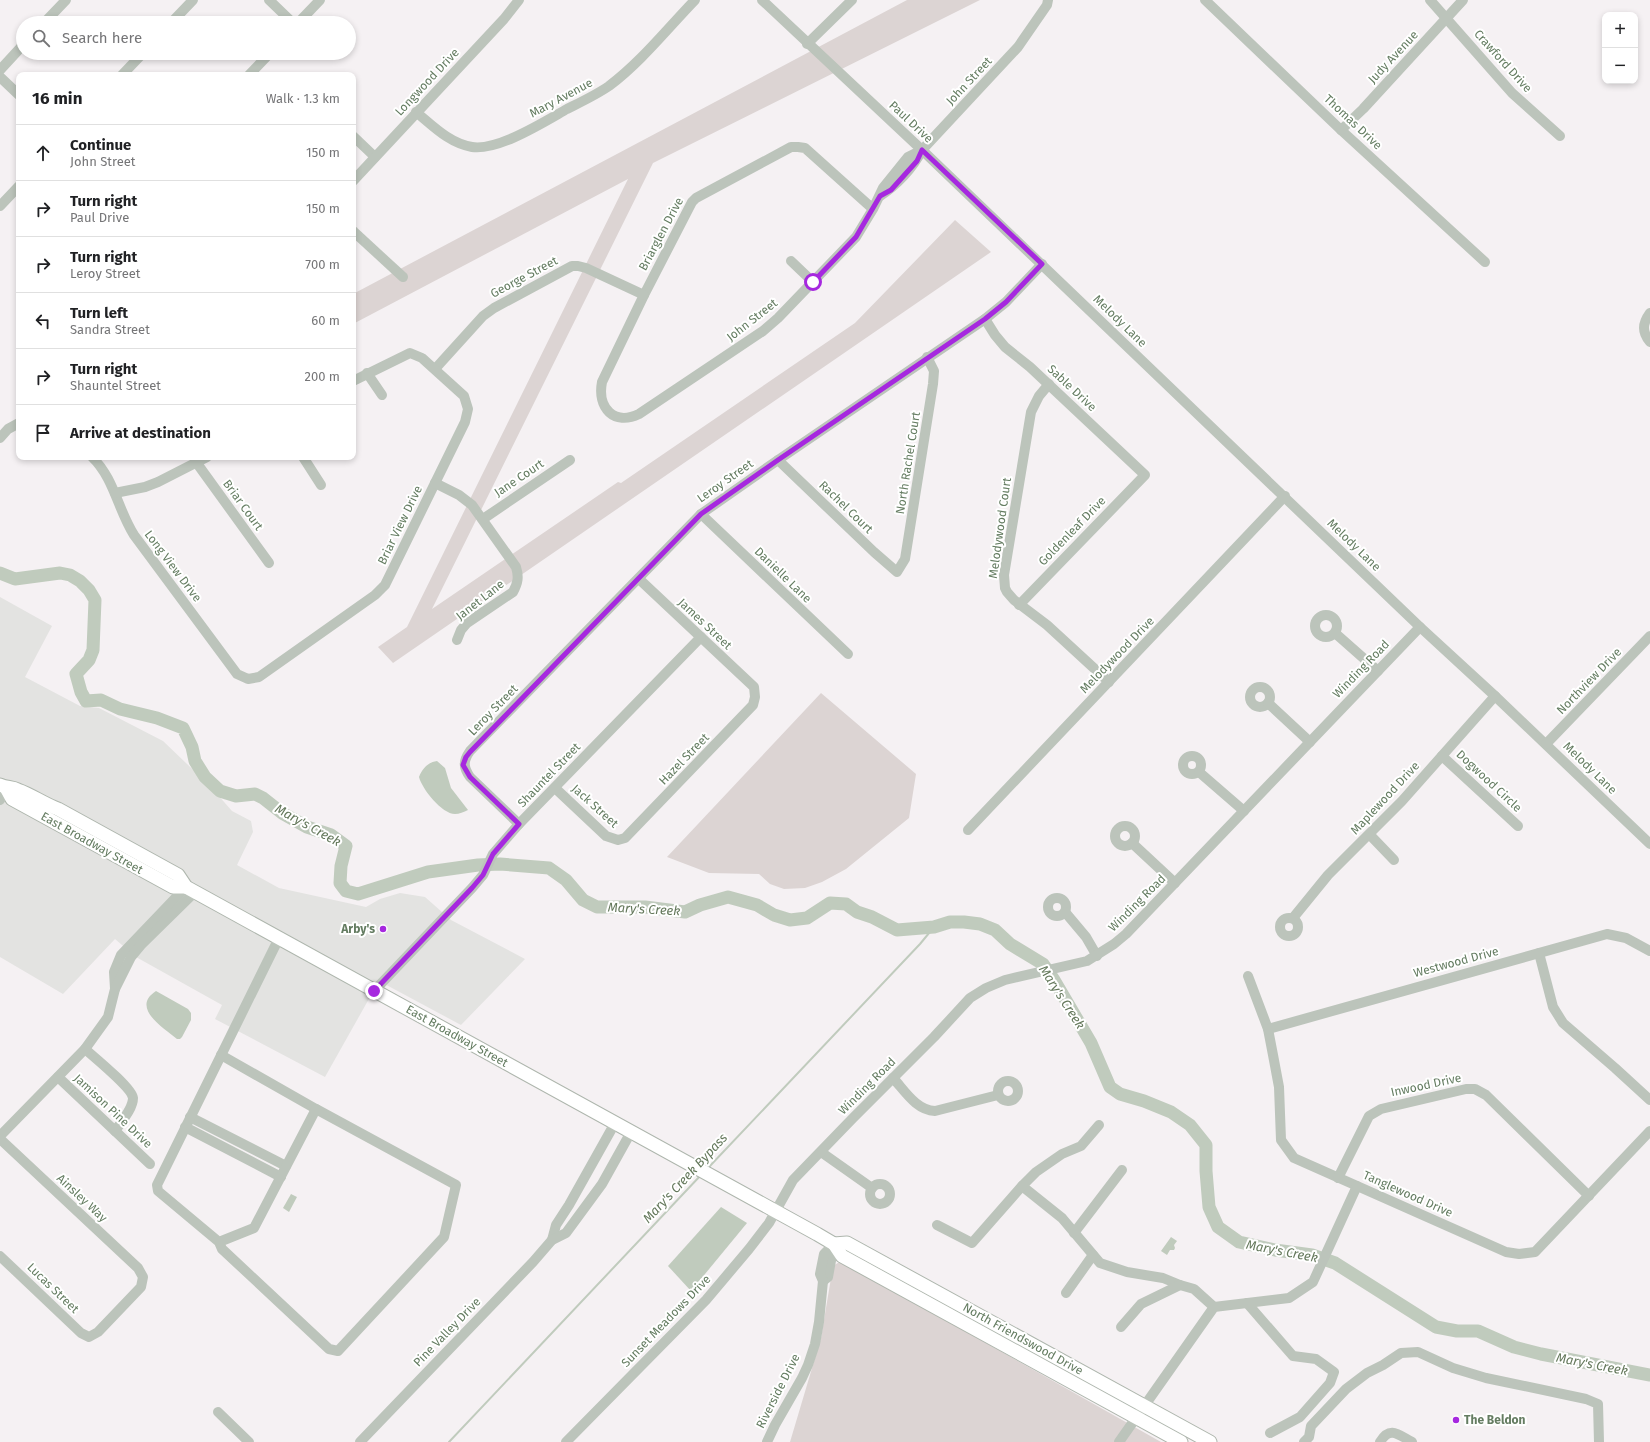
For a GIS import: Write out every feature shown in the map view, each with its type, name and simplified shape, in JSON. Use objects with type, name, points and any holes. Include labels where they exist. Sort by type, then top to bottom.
[{"type":"main road","name":"East Broadway Street","points":[[3,786],[12,799],[173,887],[191,890]]},
{"type":"main road","name":"East Broadway Street","points":[[3,786],[17,789],[58,809],[178,876],[191,890],[727,1185]]},
{"type":"main road","points":[[67,829],[88,834],[128,855],[136,852]]},
{"type":"main road","name":"North Friendswood Drive","points":[[727,1185],[834,1244],[842,1256],[1181,1442]]},
{"type":"main road","name":"North Friendswood Drive","points":[[834,1244],[847,1243],[1210,1442]]},
{"type":"street","points":[[178,16],[193,0]]},
{"type":"street","points":[[269,0],[286,16]]},
{"type":"street","points":[[305,16],[320,0]]},
{"type":"street","name":"Longwood Drive","points":[[356,178],[504,19],[519,0]]},
{"type":"street","name":"Mary Avenue","points":[[416,112],[447,138],[462,144],[473,147],[487,146],[502,142],[609,86],[631,67],[695,0]]},
{"type":"street","name":"Paul Drive","points":[[762,0],[1042,264]]},
{"type":"street","points":[[807,44],[852,0]]},
{"type":"street","name":"John Street","points":[[607,411],[616,417],[632,418],[763,331],[778,318],[856,237],[880,196],[883,188],[908,157],[922,150],[1018,47],[1047,5],[1048,0]]},
{"type":"street","name":"Thomas Drive","points":[[1205,0],[1341,130],[1485,262]]},
{"type":"street","name":"Crawford Drive","points":[[1430,0],[1512,93],[1560,136]]},
{"type":"street","name":"Judy Avenue","points":[[1341,130],[1363,109],[1463,0]]},
{"type":"street","points":[[49,16],[60,2]]},
{"type":"street","points":[[0,70],[16,53]]},
{"type":"street","points":[[125,72],[136,60]]},
{"type":"street","points":[[252,72],[263,60]]},
{"type":"street","points":[[0,77],[16,92]]},
{"type":"street","points":[[356,139],[375,157]]},
{"type":"street","name":"Briarglen Drive","points":[[607,411],[601,400],[600,390],[602,382],[644,295],[692,202],[696,198],[791,147],[798,146],[805,148],[873,208]]},
{"type":"street","points":[[0,206],[16,189]]},
{"type":"street","points":[[356,234],[403,277]]},
{"type":"street","points":[[792,261],[813,282]]},
{"type":"street","name":"Leroy Street","points":[[519,824],[470,777],[463,765],[470,752],[701,514],[927,357],[985,319],[1006,302],[1042,264]]},
{"type":"street","name":"Melody Lane","points":[[1042,264],[1420,627],[1546,744],[1650,844]]},
{"type":"street","name":"George Street","points":[[435,368],[483,316],[494,308],[572,266],[586,268],[644,295]]},
{"type":"street","points":[[1650,313],[1644,321],[1643,329],[1645,336],[1650,342]]},
{"type":"street","name":"Sable Drive","points":[[985,319],[994,335],[1005,348],[1030,366],[1144,475]]},
{"type":"street","name":"Briar View Drive","points":[[248,679],[259,676],[375,595],[385,585],[465,422],[468,409],[464,396],[435,368],[422,358],[410,353],[367,374]]},
{"type":"street","name":"North Rachel Court","points":[[897,572],[906,559],[933,384],[934,371],[927,357]]},
{"type":"street","points":[[356,380],[367,374],[382,395]]},
{"type":"street","name":"Melodywood Court","points":[[1048,384],[1039,396],[1031,412],[1004,575],[1006,592],[1019,605],[1047,625],[1109,682]]},
{"type":"street","points":[[0,438],[8,429],[16,425]]},
{"type":"street","name":"Long View Drive","points":[[95,460],[103,470],[115,493],[121,511],[134,535],[237,674],[248,679]]},
{"type":"street","points":[[115,493],[145,487],[158,482],[200,460]]},
{"type":"street","points":[[305,460],[321,485]]},
{"type":"street","name":"Jane Court","points":[[483,519],[570,460]]},
{"type":"street","name":"Rachel Court","points":[[778,460],[897,572]]},
{"type":"street","name":"Briar Court","points":[[196,462],[269,563]]},
{"type":"street","name":"Goldenleaf Drive","points":[[1019,605],[1144,475]]},
{"type":"street","name":"Janet Lane","points":[[435,483],[465,499],[472,505],[516,567],[518,576],[517,585],[513,592],[467,624],[461,630],[457,640]]},
{"type":"street","name":"Melodywood Drive","points":[[968,830],[1285,496]]},
{"type":"street","name":"Danielle Lane","points":[[701,514],[848,654]]},
{"type":"street","name":"James Street","points":[[639,579],[754,687]]},
{"type":"street","name":"Winding Road","points":[[775,1212],[794,1180],[934,1037],[970,998],[986,988],[1005,980],[1063,968],[1087,961],[1097,956],[1126,934],[1420,627]]},
{"type":"street","points":[[1335,633],[1378,671]]},
{"type":"street","name":"Northview Drive","points":[[1546,744],[1650,636]]},
{"type":"street","name":"Shauntel Street","points":[[374,991],[483,875],[493,854],[519,824],[701,637]]},
{"type":"street","name":"Hazel Street","points":[[618,840],[629,835],[747,712],[753,705],[755,697],[754,687]]},
{"type":"street","name":"Maplewood Drive","points":[[1293,918],[1328,875],[1370,835],[1495,696]]},
{"type":"street","points":[[1268,703],[1310,742]]},
{"type":"street","name":"Dogwood Circle","points":[[1442,756],[1518,826]]},
{"type":"street","points":[[1199,772],[1244,811]]},
{"type":"street","points":[[0,800],[3,786]]},
{"type":"street","name":"Jack Street","points":[[555,788],[606,836],[618,840]]},
{"type":"street","points":[[1370,835],[1394,860]]},
{"type":"street","points":[[1132,843],[1175,883]]},
{"type":"street","points":[[0,1136],[84,1049],[108,1016],[115,989],[114,972],[121,955],[191,890]]},
{"type":"street","points":[[1065,912],[1086,937],[1097,956]]},
{"type":"street","name":"Westwood Drive","points":[[1268,1029],[1607,934],[1626,938],[1650,951]]},
{"type":"street","points":[[221,1055],[316,1109],[456,1185],[444,1237],[338,1351],[329,1349],[222,1249],[219,1242],[158,1191],[157,1186],[185,1127],[279,938]]},
{"type":"street","points":[[1539,953],[1553,1007],[1563,1023],[1616,1068],[1650,1100]]},
{"type":"street","name":"Tanglewood Drive","points":[[1248,976],[1268,1029],[1279,1087],[1281,1140],[1294,1158],[1506,1252],[1519,1254],[1535,1252],[1650,1131]]},
{"type":"street","points":[[84,1049],[128,1088],[133,1097],[131,1106],[115,1131]]},
{"type":"street","name":"Jamison Pine Drive","points":[[58,1077],[150,1164]]},
{"type":"street","points":[[893,1078],[919,1106],[928,1110],[935,1111],[998,1095]]},
{"type":"street","name":"Inwood Drive","points":[[1338,1178],[1369,1116],[1381,1108],[1445,1093],[1474,1089],[1486,1095],[1589,1196]]},
{"type":"street","points":[[219,1242],[254,1228],[316,1109]]},
{"type":"street","points":[[190,1117],[286,1166]]},
{"type":"street","name":"Pine Valley Drive","points":[[552,1240],[556,1225],[569,1205],[615,1123]]},
{"type":"street","points":[[937,1226],[972,1243],[1036,1172],[1062,1154],[1080,1146],[1099,1125]]},
{"type":"street","points":[[185,1127],[281,1177]]},
{"type":"street","name":"Pine Valley Drive","points":[[360,1442],[533,1262],[552,1240],[566,1232],[602,1184],[631,1132]]},
{"type":"street","name":"Ainsley Way","points":[[0,1139],[138,1268],[143,1277],[141,1287],[98,1332],[89,1337]]},
{"type":"street","points":[[821,1152],[872,1188]]},
{"type":"street","points":[[1074,1233],[1122,1170]]},
{"type":"street","points":[[1022,1186],[1062,1218],[1100,1263],[1127,1272],[1162,1278],[1194,1289],[1214,1308]]},
{"type":"street","points":[[1119,1442],[1146,1406],[1214,1308],[1289,1298],[1313,1282],[1356,1186]]},
{"type":"street","name":"Sunset Meadows Drive","points":[[566,1442],[706,1300],[749,1249],[775,1212]]},
{"type":"street","name":"Riverside Drive","points":[[767,1442],[808,1365],[815,1344],[819,1322],[823,1281],[820,1274],[824,1254],[834,1244]]},
{"type":"street","name":"Lucas Street","points":[[0,1256],[81,1333],[89,1337]]},
{"type":"street","points":[[1066,1293],[1094,1256]]},
{"type":"street","points":[[1121,1327],[1141,1304],[1180,1285]]},
{"type":"street","points":[[1247,1303],[1293,1356],[1316,1359],[1334,1372],[1330,1383],[1300,1417],[1270,1433]]},
{"type":"street","points":[[1310,1440],[1311,1426],[1346,1389],[1367,1373],[1402,1353],[1418,1352],[1453,1368],[1479,1376],[1586,1399],[1598,1404],[1599,1442]]},
{"type":"street","points":[[218,1412],[249,1442]]},
{"type":"street","points":[[1380,1442],[1386,1434],[1390,1432],[1396,1433],[1412,1442]]},
{"type":"shaded area","points":[[907,0],[980,0],[653,163],[432,609],[618,482],[621,483],[855,323],[955,220],[991,252],[393,663],[378,647],[407,627],[628,179],[356,322],[356,292]]},
{"type":"shaded area","points":[[0,597],[52,626],[25,677],[80,706],[99,708],[163,741],[210,786],[232,811],[251,821],[253,832],[237,865],[279,888],[366,907],[380,899],[400,893],[425,897],[451,920],[525,959],[461,1025],[379,981],[325,1077],[215,1019],[222,1005],[136,957],[115,939],[63,994],[0,957]]},
{"type":"shaded area","points":[[821,693],[916,774],[909,818],[846,869],[822,882],[805,888],[784,889],[770,884],[759,874],[709,873],[667,857]]},
{"type":"shaded area","points":[[437,761],[445,768],[451,788],[468,810],[455,814],[444,810],[433,800],[424,788],[419,777],[420,774],[428,764]]},
{"type":"shaded area","points":[[156,991],[188,1009],[191,1013],[191,1020],[180,1039],[177,1039],[158,1023],[148,1011],[146,1004],[149,997]]},
{"type":"shaded area","points":[[291,1194],[297,1197],[289,1212],[283,1208]]},
{"type":"shaded area","points":[[721,1207],[747,1223],[691,1291],[668,1266]]},
{"type":"shaded area","points":[[1171,1237],[1177,1241],[1174,1245],[1174,1250],[1170,1250],[1167,1255],[1161,1251]]},
{"type":"shaded area","points":[[841,1261],[1161,1442],[790,1442],[821,1338],[833,1266]]},
{"type":"waterway","name":"Mary's Creek","points":[[0,573],[15,579],[60,573],[70,575],[80,581],[89,590],[95,600],[93,650],[89,660],[76,674],[81,692],[86,701],[101,700],[120,709],[157,718],[183,728],[192,747],[195,761],[205,777],[220,791],[236,796],[255,794],[263,798],[282,813],[307,827],[331,835],[346,846],[341,866],[340,883],[346,891],[358,894],[428,872],[478,865],[500,864],[549,868],[566,880],[583,900],[597,907],[645,907],[685,912],[700,905],[728,897],[757,905],[774,915],[790,920],[807,918],[830,903],[846,904],[857,912],[872,917],[897,930],[934,927],[950,922],[980,924],[995,930],[1010,944],[1043,964],[1091,1043],[1110,1087],[1120,1094],[1144,1101],[1171,1112],[1190,1125],[1206,1145],[1206,1171],[1209,1207],[1218,1227],[1239,1242],[1275,1250],[1312,1255],[1335,1263],[1436,1327],[1457,1331],[1478,1331],[1514,1347],[1541,1354],[1650,1375]]},
{"type":"waterway","name":"Mary's Creek Bypass","points":[[708,1168],[920,944],[934,927]]},
{"type":"waterway","name":"Mary's Creek Bypass","points":[[449,1442],[701,1175]]},
{"type":"place","name":"Arby's","points":[[383,929]]},
{"type":"place","name":"The Beldon","points":[[1456,1420]]},
{"type":"route","points":[[374,991],[472,888],[483,875],[493,854],[519,824],[470,777],[463,765],[470,752],[701,514],[927,357],[985,319],[1006,302],[1042,264],[922,150],[917,161],[891,190],[880,196],[856,237],[813,282]]}]
